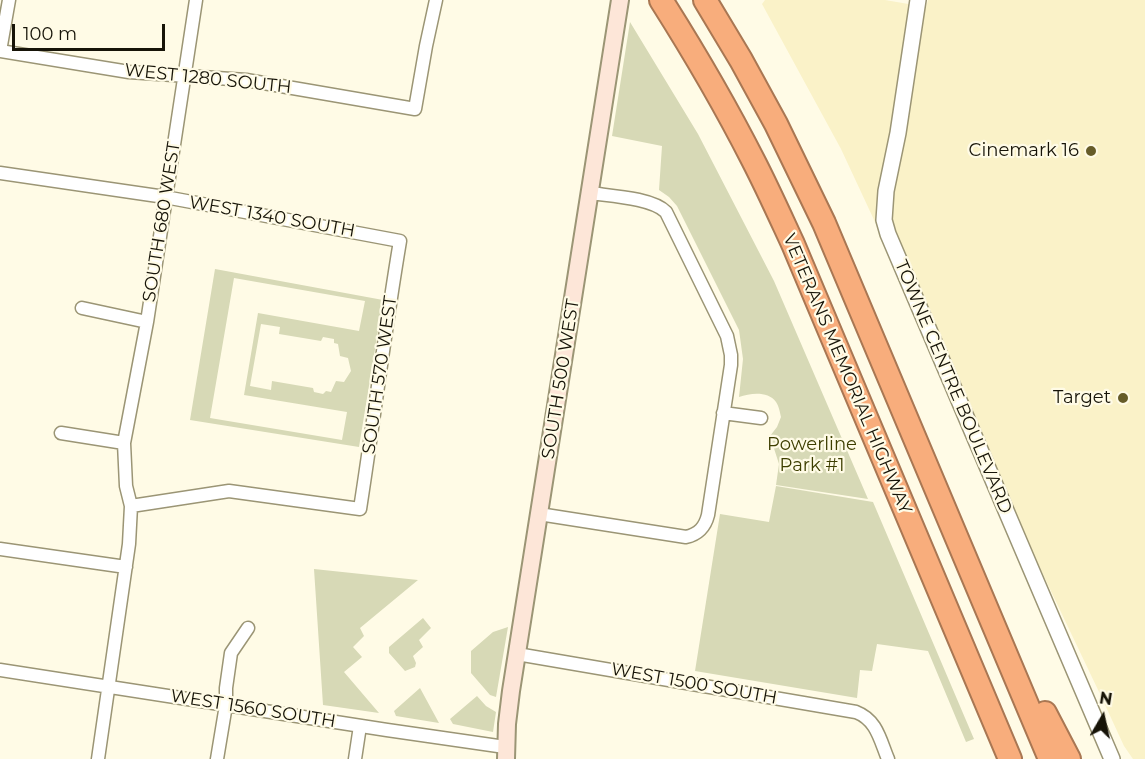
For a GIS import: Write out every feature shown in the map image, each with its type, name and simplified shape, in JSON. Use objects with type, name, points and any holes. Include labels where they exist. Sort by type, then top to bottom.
[{"type":"highway","name":"VETERANS MEMORIAL HIGHWAY","points":[[661,0],[754,161],[793,244],[1010,759]]},
{"type":"highway","name":"VETERANS MEMORIAL HIGHWAY","points":[[705,0],[759,92],[809,191],[1050,759]]},
{"type":"highway","points":[[974,579],[1069,759]]},
{"type":"main road","name":"SOUTH 500 WEST","points":[[506,753],[508,716],[517,654],[620,0]]},
{"type":"street","points":[[0,51],[9,0]]},
{"type":"street","name":"SOUTH 680 WEST","points":[[130,506],[126,486],[124,443],[147,322],[196,0]]},
{"type":"street","name":"WEST 1280 SOUTH","points":[[0,51],[129,72],[246,80],[415,109],[436,0]]},
{"type":"street","name":"TOWNE CENTRE BOULEVARD","points":[[918,0],[886,191],[884,220],[1112,759]]},
{"type":"street","name":"WEST 1340 SOUTH","points":[[0,173],[165,197],[400,241]]},
{"type":"street","points":[[539,514],[680,536],[699,532],[708,514],[731,365],[727,336],[670,218],[661,207],[590,193]]},
{"type":"street","name":"SOUTH 570 WEST","points":[[130,506],[229,491],[360,509],[400,241]]},
{"type":"street","points":[[82,308],[147,322]]},
{"type":"street","points":[[723,413],[761,418]]},
{"type":"street","points":[[61,433],[124,443]]},
{"type":"street","points":[[98,759],[129,544],[130,506]]},
{"type":"street","points":[[0,549],[126,567]]},
{"type":"street","points":[[217,759],[226,705],[231,652],[248,628]]},
{"type":"street","name":"WEST 1500 SOUTH","points":[[517,654],[856,712],[868,718],[872,723],[888,759]]},
{"type":"street","name":"WEST 1560 SOUTH","points":[[0,670],[360,726],[506,753]]},
{"type":"street","points":[[355,759],[360,726]]},
{"type":"shaded area","points":[[765,0],[885,0],[926,7],[928,0],[1145,0],[1145,759],[1133,759],[1124,746],[841,149],[762,4]]},
{"type":"green space","name":"Powerline Park #1","points":[[630,22],[698,134],[774,281],[868,499],[776,485],[779,464],[770,436],[781,417],[779,407],[769,396],[754,394],[739,397],[743,359],[739,330],[677,206],[659,190],[662,146],[612,136]]},
{"type":"green space","points":[[215,269],[383,300],[359,447],[190,420]],"holes":[[[234,278],[365,301],[359,331],[258,313],[244,395],[347,412],[342,440],[210,418]],[[261,324],[280,327],[279,334],[321,341],[323,337],[334,339],[334,343],[338,344],[340,356],[348,358],[351,371],[344,382],[336,381],[331,392],[326,391],[323,394],[314,392],[313,388],[272,381],[271,390],[250,386]]]},
{"type":"green space","points":[[776,486],[873,502],[974,739],[966,742],[928,651],[877,644],[872,671],[860,670],[857,698],[695,671],[720,514],[769,522]]},
{"type":"green space","points":[[314,569],[418,580],[360,628],[364,636],[353,647],[362,657],[344,672],[379,713],[323,705]]},
{"type":"green space","points":[[423,618],[431,628],[419,640],[423,647],[413,656],[415,667],[405,671],[389,653],[389,647]]},
{"type":"green space","points":[[508,627],[496,697],[490,695],[471,673],[471,651],[493,632]]},
{"type":"green space","points":[[420,688],[439,723],[396,716],[394,711]]},
{"type":"green space","points":[[477,696],[486,706],[496,712],[493,732],[453,724],[450,719]]},
{"type":"place","name":"Cinemark 16","points":[[1091,151]]},
{"type":"place","name":"Target","points":[[1123,398]]}]
